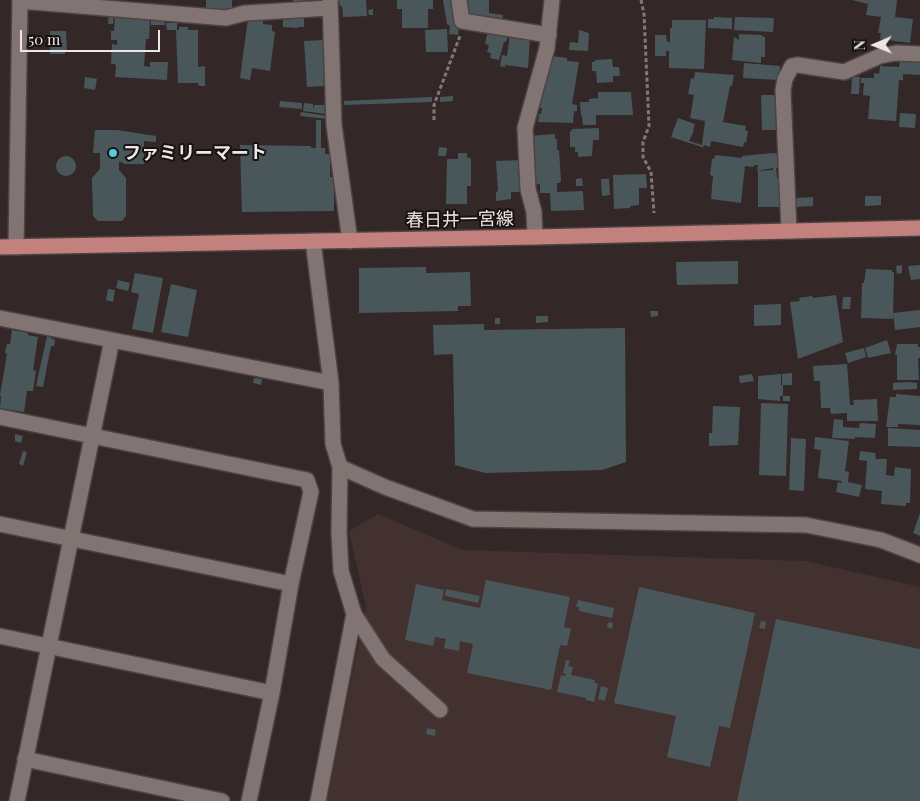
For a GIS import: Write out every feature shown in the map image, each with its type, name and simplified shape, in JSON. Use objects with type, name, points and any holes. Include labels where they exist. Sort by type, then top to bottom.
[{"type":"main road","name":"春日井一宮線","points":[[0,247],[920,228]]},
{"type":"street","points":[[16,246],[20,0],[226,18],[245,13],[330,4],[334,125],[350,241]]},
{"type":"street","points":[[459,0],[462,21],[549,35]]},
{"type":"street","points":[[535,237],[534,212],[528,189],[525,128],[547,48],[552,0]]},
{"type":"street","points":[[789,231],[783,90],[785,79],[792,66],[844,72],[880,56],[896,53],[920,54]]},
{"type":"street","points":[[313,241],[331,383],[333,444],[340,467],[338,532],[341,571],[354,614],[384,659],[440,710]]},
{"type":"street","points":[[0,318],[331,383]]},
{"type":"street","points":[[17,801],[112,340]]},
{"type":"street","points":[[0,418],[307,480],[311,492],[290,584],[272,693],[249,801]]},
{"type":"street","points":[[340,467],[385,487],[473,519],[806,525],[882,540],[920,555]]},
{"type":"street","points":[[0,524],[290,584]]},
{"type":"street","points":[[318,801],[354,614]]},
{"type":"street","points":[[0,636],[272,693]]},
{"type":"street","points":[[26,759],[222,801]]},
{"type":"path","points":[[642,0],[649,126],[643,142],[644,157],[650,172],[654,212]]},
{"type":"path","points":[[434,120],[434,105],[460,36],[462,21]]},
{"type":"shaded area","points":[[378,514],[463,550],[806,561],[920,587],[920,801],[327,801],[366,607],[349,531]]},
{"type":"building","points":[[206,0],[232,0],[232,10],[206,10]]},
{"type":"building","points":[[293,0],[307,0],[307,3],[293,2]]},
{"type":"building","points":[[339,0],[366,0],[367,16],[343,17],[342,6],[340,6]]},
{"type":"building","points":[[397,0],[433,0],[433,9],[428,9],[428,28],[402,28],[402,9],[397,9]]},
{"type":"building","points":[[443,0],[457,0],[458,35],[449,34],[450,26],[447,24]]},
{"type":"building","points":[[464,0],[489,0],[489,13],[503,15],[501,25],[488,23],[489,16],[484,17],[484,20],[466,17]]},
{"type":"building","points":[[852,0],[897,0],[895,17],[913,19],[910,43],[880,39],[881,33],[878,33],[881,17],[866,15],[868,4]]},
{"type":"building","points":[[373,9],[373,15],[369,15],[368,10]]},
{"type":"building","points":[[115,13],[150,17],[149,39],[146,39],[144,66],[150,67],[150,62],[168,62],[167,80],[115,77],[116,66],[111,64],[112,44],[117,45],[117,40],[111,40],[111,31],[114,31]]},
{"type":"building","points":[[109,14],[114,15],[113,24],[108,24]]},
{"type":"building","points":[[151,16],[164,16],[165,25],[151,25]]},
{"type":"building","points":[[283,16],[304,16],[304,27],[283,27]]},
{"type":"building","points":[[714,17],[732,18],[732,29],[708,28],[708,19],[714,19]]},
{"type":"building","points":[[735,17],[774,18],[773,32],[734,30]]},
{"type":"building","points":[[248,18],[263,20],[263,24],[272,25],[272,31],[275,32],[270,71],[252,68],[250,80],[240,78]]},
{"type":"building","points":[[672,20],[706,20],[704,69],[669,68],[669,51],[666,51],[666,56],[655,56],[655,35],[666,35],[667,42],[670,42]]},
{"type":"building","points":[[166,23],[177,23],[177,30],[167,30]]},
{"type":"building","points":[[179,27],[188,27],[188,30],[198,30],[198,67],[205,66],[205,86],[199,86],[198,83],[178,83],[176,30],[179,30]]},
{"type":"building","points":[[447,29],[448,52],[426,52],[425,30]]},
{"type":"building","points":[[488,30],[507,32],[506,36],[508,36],[506,42],[504,42],[499,60],[490,58],[491,53],[487,52],[489,45],[485,44]]},
{"type":"building","points":[[579,30],[589,33],[588,51],[569,50],[570,42],[578,43]]},
{"type":"building","points":[[50,31],[66,31],[67,51],[65,51],[65,54],[50,54]]},
{"type":"building","points":[[510,34],[530,38],[528,68],[506,65],[507,59],[505,67],[500,66],[502,55],[507,56]]},
{"type":"building","points":[[739,34],[762,35],[765,37],[765,57],[761,57],[761,63],[732,60],[734,37],[739,40]]},
{"type":"building","points":[[323,40],[325,86],[307,87],[304,41]]},
{"type":"building","points":[[552,56],[567,58],[567,61],[579,62],[572,104],[577,105],[577,111],[574,111],[573,123],[538,122],[542,108],[537,107],[538,99],[542,100],[549,59],[552,59]]},
{"type":"building","points":[[612,59],[613,67],[619,67],[620,76],[613,76],[613,82],[597,83],[596,71],[592,71],[592,62],[595,62],[595,60]]},
{"type":"building","points":[[906,59],[920,60],[920,75],[903,74],[903,80],[899,80],[896,121],[868,119],[870,96],[863,95],[864,83],[861,83],[861,78],[874,78],[874,73],[879,74],[880,66],[899,67],[900,60],[907,61]]},
{"type":"building","points":[[744,63],[780,66],[779,80],[743,78]]},
{"type":"building","points":[[695,72],[734,75],[723,122],[746,126],[745,130],[748,131],[746,143],[744,142],[743,147],[711,141],[710,147],[704,145],[702,149],[702,147],[671,137],[678,118],[695,124],[689,141],[702,145],[705,121],[690,118],[694,95],[688,94],[691,78],[694,79]]},
{"type":"building","points":[[852,76],[860,77],[859,94],[851,94]]},
{"type":"building","points":[[85,77],[97,79],[95,90],[84,88]]},
{"type":"building","points":[[598,92],[631,92],[633,115],[596,115],[596,125],[583,125],[580,102],[589,102],[589,99],[598,98]]},
{"type":"building","points":[[761,95],[778,95],[779,130],[762,130]]},
{"type":"building","points":[[453,96],[453,101],[440,102],[440,97]]},
{"type":"building","points":[[432,97],[432,102],[344,105],[344,101]]},
{"type":"building","points":[[280,101],[302,103],[302,109],[279,107]]},
{"type":"building","points":[[304,103],[313,104],[313,110],[314,105],[327,105],[326,114],[303,111]]},
{"type":"building","points":[[301,112],[328,116],[327,119],[300,116]]},
{"type":"building","points":[[900,113],[916,114],[915,128],[899,127]]},
{"type":"building","points":[[316,120],[321,120],[321,148],[325,148],[325,154],[330,154],[330,177],[334,177],[334,211],[242,212],[240,145],[311,146],[311,148],[316,148]]},
{"type":"building","points":[[599,128],[599,140],[593,140],[592,156],[578,157],[575,147],[570,147],[570,131],[572,129]]},
{"type":"building","points":[[95,130],[117,130],[156,136],[156,142],[144,141],[144,164],[125,164],[119,161],[119,170],[126,178],[126,216],[122,221],[98,221],[93,216],[92,178],[100,169],[100,153],[93,153]]},
{"type":"building","points":[[555,134],[557,150],[559,150],[561,180],[560,183],[557,183],[557,192],[582,191],[584,210],[551,211],[550,193],[540,193],[540,184],[532,185],[529,136]]},
{"type":"building","points":[[439,147],[447,148],[446,156],[438,156]]},
{"type":"building","points":[[458,153],[467,153],[467,157],[471,159],[471,186],[467,186],[467,204],[446,204],[447,159],[458,159]]},
{"type":"building","points":[[781,154],[780,168],[776,168],[777,178],[782,178],[783,207],[758,207],[758,171],[773,170],[773,168],[757,171],[758,165],[754,165],[754,167],[745,166],[741,203],[711,199],[713,176],[710,175],[712,159],[714,159],[715,155],[742,158],[742,156]]},
{"type":"building","points":[[66,156],[73,159],[76,166],[73,173],[66,176],[59,173],[56,166],[59,159]]},
{"type":"building","points":[[522,160],[524,192],[511,192],[511,199],[496,201],[496,192],[498,191],[496,161]]},
{"type":"building","points":[[646,174],[647,188],[639,188],[639,205],[630,206],[630,208],[614,209],[613,175]]},
{"type":"building","points":[[582,178],[583,186],[576,186],[576,179]]},
{"type":"building","points":[[601,179],[609,179],[610,195],[602,196]]},
{"type":"building","points":[[865,196],[881,196],[881,205],[865,206]]},
{"type":"building","points":[[813,197],[813,206],[795,207],[795,198]]},
{"type":"building","points":[[738,261],[738,284],[677,285],[676,262]]},
{"type":"building","points":[[902,265],[902,273],[897,274],[896,266]]},
{"type":"building","points":[[920,265],[920,279],[911,280],[908,266]]},
{"type":"building","points":[[426,267],[426,273],[470,272],[471,306],[458,306],[458,311],[359,313],[359,268]]},
{"type":"building","points":[[866,269],[892,270],[894,272],[893,319],[861,318],[862,283],[864,283]]},
{"type":"building","points":[[135,273],[163,278],[153,333],[132,329],[139,294],[131,292]]},
{"type":"building","points":[[118,280],[130,283],[128,291],[116,288]]},
{"type":"building","points":[[171,284],[197,290],[188,337],[161,332]]},
{"type":"building","points":[[108,289],[115,290],[113,302],[106,300]]},
{"type":"building","points":[[836,295],[843,342],[798,359],[790,302],[800,301],[799,298],[812,296],[813,298]]},
{"type":"building","points":[[843,297],[851,297],[850,309],[842,309]]},
{"type":"building","points":[[781,304],[781,325],[754,326],[754,305]]},
{"type":"building","points":[[920,310],[920,327],[895,330],[893,313]]},
{"type":"building","points":[[650,311],[658,311],[658,316],[651,317]]},
{"type":"building","points":[[536,316],[548,316],[548,322],[536,323]]},
{"type":"building","points":[[495,318],[500,318],[500,324],[495,324]]},
{"type":"building","points":[[484,324],[484,330],[625,328],[626,462],[602,470],[485,473],[455,465],[453,354],[434,355],[433,325]]},
{"type":"building","points":[[12,330],[38,337],[33,370],[36,371],[33,391],[27,391],[24,412],[0,408],[0,395],[7,354],[5,353],[7,344],[10,344]]},
{"type":"building","points":[[47,336],[55,340],[54,346],[51,346],[43,387],[36,386]]},
{"type":"building","points":[[887,340],[891,353],[868,358],[865,348]]},
{"type":"building","points":[[897,344],[918,344],[918,347],[920,347],[920,358],[918,358],[919,380],[897,380],[897,355],[895,355]]},
{"type":"building","points":[[864,348],[866,357],[848,363],[845,353]]},
{"type":"building","points":[[847,364],[850,405],[854,405],[853,400],[877,399],[878,421],[847,421],[847,413],[831,414],[830,408],[821,408],[820,381],[814,381],[813,366]]},
{"type":"building","points":[[792,373],[792,385],[782,385],[782,374]]},
{"type":"building","points":[[752,374],[754,381],[740,383],[739,376]]},
{"type":"building","points":[[781,374],[783,396],[780,396],[780,401],[758,399],[758,376]]},
{"type":"building","points":[[254,378],[262,379],[261,385],[253,383]]},
{"type":"building","points":[[893,383],[917,383],[917,389],[893,390]]},
{"type":"building","points":[[896,394],[920,396],[920,425],[898,424],[898,427],[886,427],[890,397],[896,397]]},
{"type":"building","points":[[783,396],[790,396],[790,401],[783,401]]},
{"type":"building","points":[[761,403],[788,404],[786,476],[759,475]]},
{"type":"building","points":[[713,406],[740,407],[738,445],[709,446],[709,433],[712,433]]},
{"type":"building","points":[[834,419],[843,420],[843,427],[859,428],[860,423],[876,424],[875,438],[832,438]]},
{"type":"building","points":[[888,428],[920,430],[920,447],[888,446]]},
{"type":"building","points":[[15,434],[23,436],[21,443],[15,441]]},
{"type":"building","points":[[815,437],[849,441],[845,471],[849,472],[848,482],[862,485],[859,497],[836,492],[838,482],[841,483],[842,481],[818,478],[821,450],[814,449]]},
{"type":"building","points":[[791,438],[806,439],[804,491],[789,490]]},
{"type":"building","points":[[23,451],[27,452],[23,466],[19,464]]},
{"type":"building","points":[[860,451],[875,453],[876,459],[887,459],[886,475],[894,476],[895,467],[911,469],[910,503],[906,503],[906,506],[881,504],[882,491],[865,489],[867,461],[859,460]]},
{"type":"building","points":[[920,513],[920,536],[913,533]]},
{"type":"building","points":[[486,580],[570,597],[564,627],[571,629],[567,646],[560,645],[551,690],[467,673],[473,644],[460,641],[459,651],[444,648],[446,639],[435,637],[433,646],[405,640],[416,584],[444,590],[442,600],[480,608]]},
{"type":"building","points":[[639,587],[755,613],[730,728],[719,726],[710,767],[667,757],[676,716],[614,703]]},
{"type":"building","points":[[446,589],[480,596],[478,603],[445,596]]},
{"type":"building","points":[[578,600],[614,608],[612,618],[579,611],[579,607],[576,607]]},
{"type":"building","points":[[776,619],[920,649],[920,801],[737,801]]},
{"type":"building","points":[[761,621],[766,622],[765,629],[759,628]]},
{"type":"building","points":[[608,622],[613,623],[612,629],[607,627]]},
{"type":"building","points":[[566,660],[570,661],[568,666],[573,667],[571,675],[595,680],[594,683],[598,683],[594,702],[586,700],[586,698],[557,692],[561,675],[565,676],[566,674],[563,673]]},
{"type":"building","points":[[601,686],[608,688],[605,701],[598,699]]},
{"type":"building","points":[[427,728],[436,730],[435,736],[426,734]]},
{"type":"place","name":"ファミリーマート","points":[[113,153]]}]
